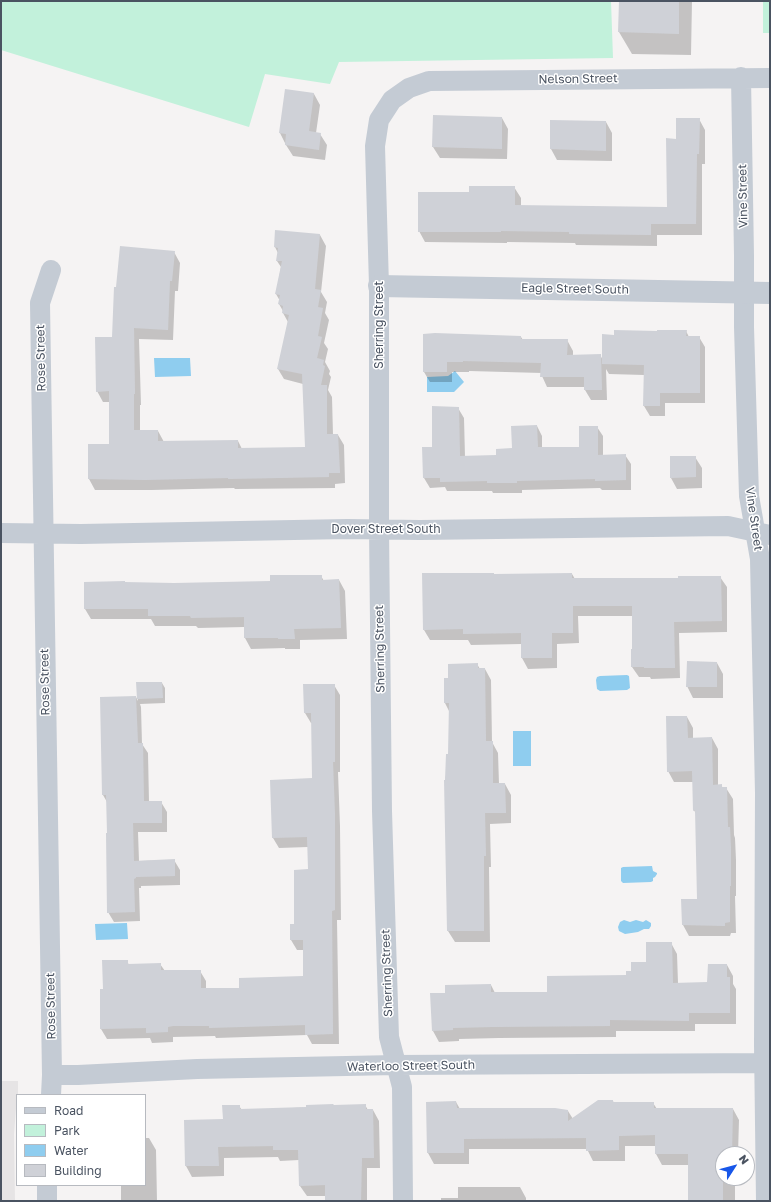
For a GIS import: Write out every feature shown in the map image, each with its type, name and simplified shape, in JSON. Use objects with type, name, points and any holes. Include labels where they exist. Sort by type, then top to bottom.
[{"type":"street","name":"Nelson Street","points":[[392,100],[409,88],[429,81],[741,77],[770,78]]},
{"type":"street","name":"Vine Street","points":[[741,77],[744,327],[749,496],[762,533],[760,559],[765,793],[768,1063],[766,1201]]},
{"type":"street","name":"Sherring Street","points":[[392,100],[379,120],[375,146],[379,286],[379,529],[382,811],[388,1022],[389,1037],[402,1087],[403,1201]]},
{"type":"street","name":"Rose Street","points":[[51,270],[40,304],[52,1075],[51,1094]]},
{"type":"street","name":"Eagle Street South","points":[[379,286],[770,292]]},
{"type":"street","name":"Dover Street South","points":[[1,533],[89,534],[347,529],[420,530],[728,526],[762,533]]},
{"type":"street","name":"Waterloo Street South","points":[[52,1075],[197,1069],[396,1065],[768,1063]]},
{"type":"street","points":[[47,1186],[47,1201]]},
{"type":"shaded area","points":[[1,1081],[18,1081],[14,1134],[15,1201],[1,1201]]},
{"type":"green space","points":[[1,1],[611,1],[613,58],[339,62],[330,84],[265,74],[249,127],[1,50]]},
{"type":"green space","points":[[763,1],[770,1],[770,33],[763,33]]},
{"type":"water","points":[[154,358],[190,358],[191,376],[155,377]]},
{"type":"water","points":[[455,371],[464,382],[454,392],[427,392],[427,377],[448,376]]},
{"type":"water","points":[[629,676],[630,688],[627,690],[600,691],[597,689],[597,677]]},
{"type":"water","points":[[513,731],[531,731],[531,766],[513,766]]},
{"type":"water","points":[[652,866],[653,871],[657,874],[651,882],[623,883],[621,881],[621,868],[623,867]]},
{"type":"water","points":[[624,920],[630,922],[636,920],[643,922],[646,920],[651,923],[651,926],[649,929],[625,934],[619,931],[618,927],[620,922]]},
{"type":"water","points":[[127,923],[128,939],[96,940],[95,924]]},
{"type":"building","points":[[619,1],[679,1],[679,34],[618,32]]},
{"type":"building","points":[[285,89],[314,93],[309,131],[321,133],[319,150],[285,145],[286,134],[279,133]]},
{"type":"building","points":[[433,115],[502,117],[502,149],[432,147]]},
{"type":"building","points":[[676,118],[700,118],[699,154],[697,154],[696,224],[651,224],[651,235],[501,231],[418,232],[418,192],[469,192],[469,186],[515,186],[515,205],[667,207],[666,138],[676,139]]},
{"type":"building","points":[[550,120],[606,121],[606,151],[550,149]]},
{"type":"building","points":[[275,230],[320,234],[315,289],[321,290],[318,307],[323,308],[318,336],[322,337],[317,358],[324,360],[323,365],[325,366],[321,385],[327,385],[327,434],[338,434],[340,473],[329,473],[329,477],[145,480],[88,479],[88,444],[109,444],[109,391],[96,392],[95,337],[112,337],[114,287],[116,287],[120,246],[175,251],[172,281],[170,281],[168,330],[134,328],[134,430],[158,430],[158,441],[238,440],[238,448],[305,447],[302,374],[277,369],[289,315],[282,313],[283,306],[278,304],[280,295],[275,294],[282,261],[276,261],[278,248],[274,247]]},
{"type":"building","points":[[614,330],[687,330],[686,336],[700,336],[700,393],[660,393],[660,406],[643,406],[644,365],[602,364],[602,334],[614,335]]},
{"type":"building","points":[[435,333],[521,336],[521,339],[568,339],[567,355],[601,354],[602,390],[584,390],[584,377],[540,377],[541,363],[447,362],[447,372],[423,372],[423,334]]},
{"type":"building","points":[[432,406],[459,407],[460,456],[496,455],[496,449],[512,448],[511,426],[537,425],[538,447],[579,447],[579,426],[598,426],[598,455],[626,454],[626,480],[595,481],[595,479],[487,483],[487,481],[440,482],[440,478],[423,478],[422,447],[432,447]]},
{"type":"building","points":[[670,456],[696,456],[696,477],[670,478]]},
{"type":"building","points":[[422,573],[572,573],[572,578],[678,578],[678,576],[721,576],[722,621],[674,622],[675,668],[631,667],[632,606],[573,606],[573,633],[552,633],[552,658],[521,658],[521,633],[463,634],[463,629],[423,630]]},
{"type":"building","points":[[270,575],[322,575],[322,580],[339,579],[341,628],[294,629],[295,639],[244,638],[244,617],[191,618],[190,616],[148,616],[148,609],[84,609],[84,582],[125,581],[174,583],[270,581]]},
{"type":"building","points":[[687,661],[717,662],[717,687],[686,687]]},
{"type":"building","points":[[478,663],[478,668],[485,668],[486,741],[493,741],[493,783],[505,783],[506,813],[485,813],[486,856],[484,856],[484,931],[447,931],[444,780],[446,754],[448,754],[449,703],[444,703],[444,678],[448,678],[448,664]]},
{"type":"building","points":[[136,682],[162,682],[163,698],[137,699]]},
{"type":"building","points":[[303,684],[335,684],[335,762],[333,762],[335,815],[335,910],[332,911],[333,1034],[305,1035],[305,1025],[209,1028],[209,1026],[173,1026],[168,1027],[168,1032],[146,1033],[146,1028],[100,1029],[100,989],[103,989],[102,960],[128,960],[128,964],[161,963],[161,970],[201,970],[201,988],[239,988],[239,978],[303,976],[303,940],[290,940],[290,924],[294,924],[294,870],[308,869],[307,837],[272,838],[270,780],[312,778],[311,713],[304,713]]},
{"type":"building","points":[[136,696],[138,743],[143,743],[144,801],[162,801],[162,823],[133,823],[134,861],[175,859],[175,876],[136,877],[134,879],[135,912],[107,913],[106,795],[102,795],[100,697]]},
{"type":"building","points":[[666,716],[687,716],[688,738],[712,737],[713,785],[722,784],[722,787],[727,787],[728,827],[730,827],[731,849],[731,886],[730,922],[725,923],[725,926],[682,925],[681,899],[697,899],[695,810],[693,811],[692,771],[667,772]]},
{"type":"building","points":[[646,942],[672,942],[673,983],[707,982],[708,964],[727,964],[727,977],[730,977],[730,1013],[689,1013],[689,1021],[610,1020],[610,1026],[453,1028],[453,1030],[432,1031],[430,993],[445,993],[445,985],[491,984],[491,992],[547,992],[547,976],[626,975],[626,971],[631,971],[631,962],[646,962]]},
{"type":"building","points":[[598,1100],[613,1100],[613,1102],[654,1102],[654,1108],[733,1108],[732,1146],[715,1146],[715,1186],[723,1186],[723,1201],[688,1201],[688,1154],[655,1154],[655,1135],[619,1136],[619,1150],[586,1151],[586,1138],[464,1139],[464,1153],[427,1153],[426,1102],[456,1101],[457,1108],[555,1108],[568,1110],[568,1121]]},
{"type":"building","points":[[366,1104],[366,1109],[373,1109],[374,1158],[362,1158],[361,1201],[325,1201],[325,1185],[299,1186],[298,1150],[273,1150],[273,1146],[218,1147],[219,1166],[185,1166],[184,1120],[223,1119],[222,1105],[240,1105],[240,1109],[306,1107],[306,1105]]}]
